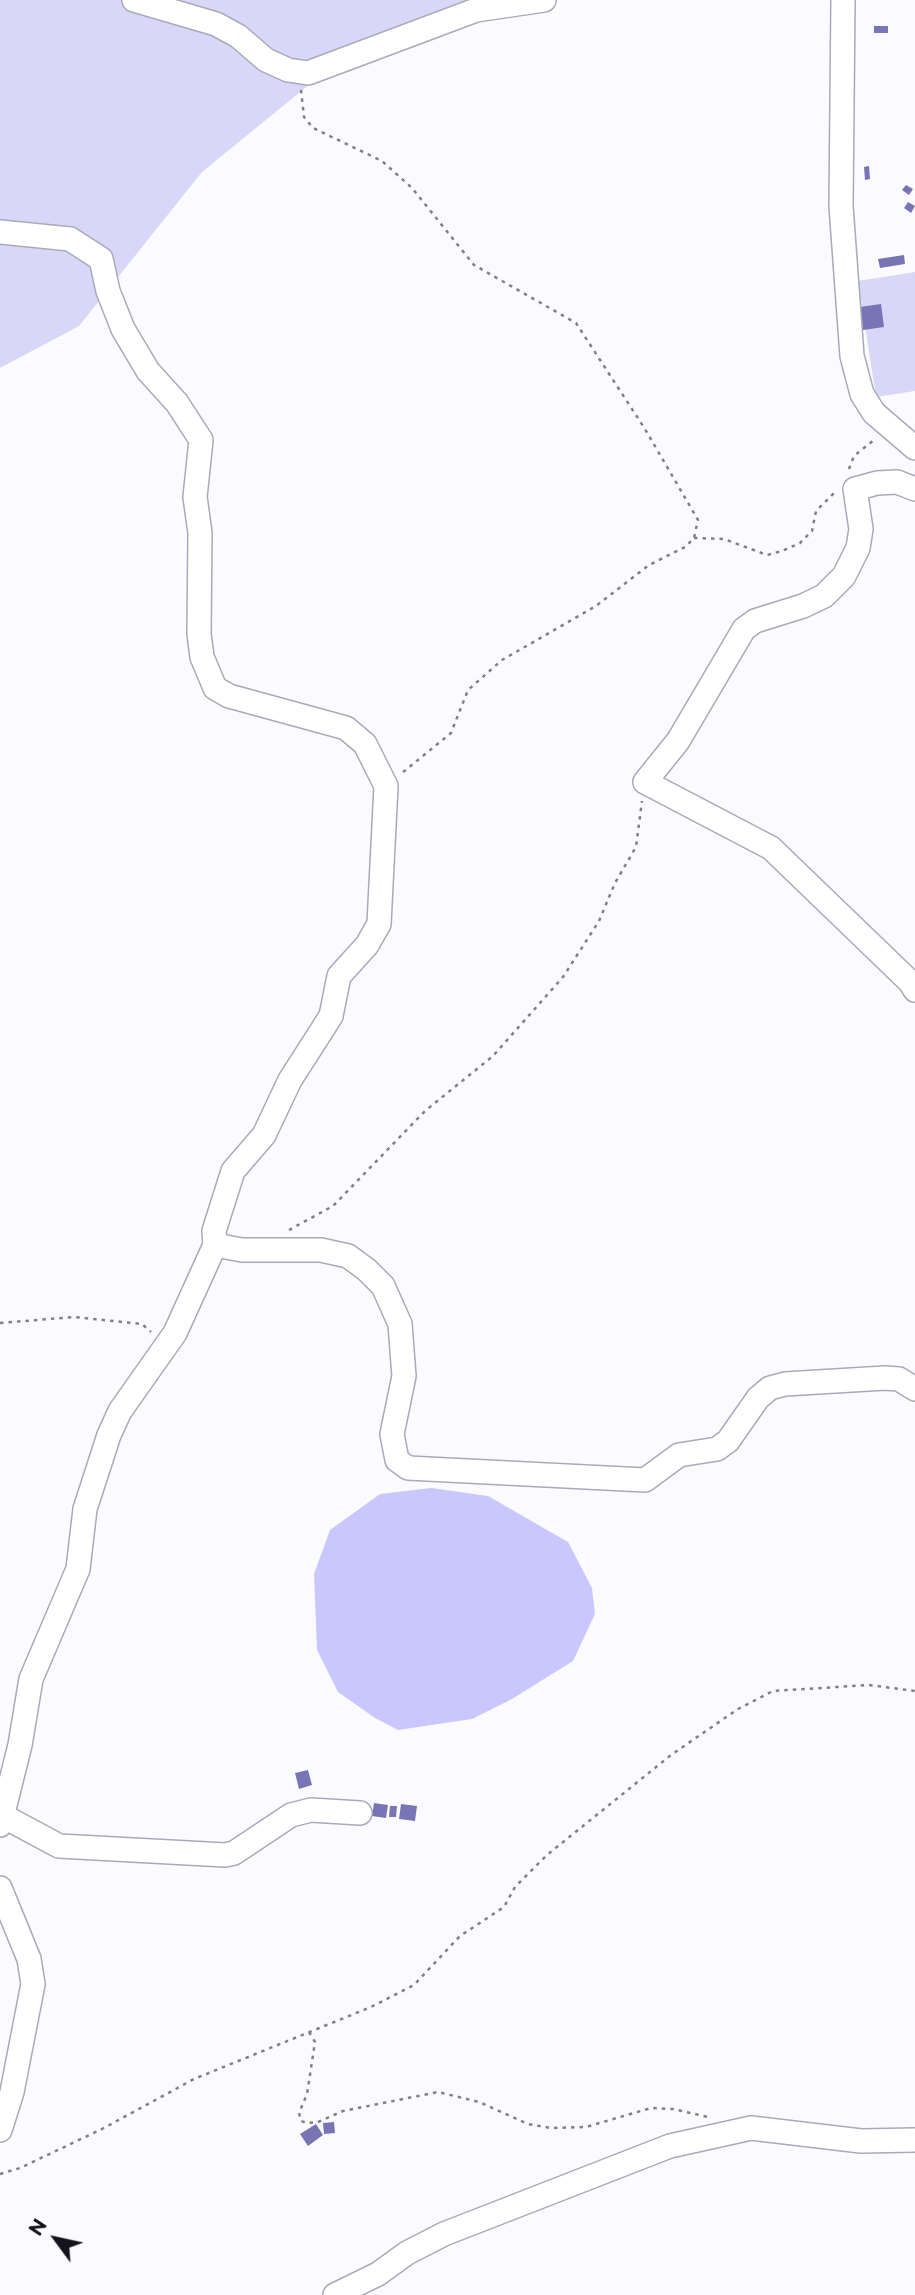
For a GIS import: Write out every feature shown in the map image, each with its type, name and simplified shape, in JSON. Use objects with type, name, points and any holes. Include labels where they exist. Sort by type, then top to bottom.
[{"type":"street","points":[[134,0],[216,24],[238,36],[267,60],[288,71],[308,73],[476,9],[544,0]]},
{"type":"street","points":[[843,0],[841,206],[852,356],[862,394],[874,413],[915,448]]},
{"type":"street","points":[[0,232],[70,239],[101,259],[108,291],[123,330],[148,371],[177,403],[201,440],[195,497],[201,533],[199,634],[202,657],[215,688],[229,696],[346,728],[365,744],[386,786],[379,924],[367,945],[339,976],[331,1016],[290,1080],[264,1135],[233,1171],[214,1231],[215,1245],[167,1346],[120,1411],[109,1435],[85,1509],[78,1569],[31,1679],[20,1745],[1,1821],[59,1846],[225,1855],[234,1853],[291,1815],[311,1810],[360,1813]]},
{"type":"street","points":[[915,489],[897,482],[877,482],[855,489],[861,529],[858,548],[844,576],[824,596],[803,606],[755,621],[744,629],[678,741],[645,782],[771,848],[910,982],[915,990]]},
{"type":"street","points":[[215,1245],[242,1250],[321,1250],[348,1256],[383,1286],[400,1324],[404,1376],[392,1434],[397,1460],[408,1468],[645,1479],[679,1455],[717,1449],[728,1441],[758,1398],[770,1388],[785,1384],[885,1378],[899,1379],[915,1388]]},
{"type":"street","points":[[0,1888],[29,1959],[33,1984],[12,2092],[0,2130]]},
{"type":"street","points":[[335,2295],[378,2274],[407,2253],[444,2234],[670,2146],[751,2128],[861,2141],[915,2140]]},
{"type":"path","points":[[288,71],[300,89],[304,117],[313,128],[382,161],[412,188],[474,264],[576,323],[645,429],[698,520],[694,538],[685,547],[622,583],[596,606],[502,660],[468,690],[451,733],[386,786]]},
{"type":"path","points":[[694,538],[724,539],[767,555],[800,543],[812,531],[817,511],[825,498],[835,492],[855,489],[849,469],[854,456],[893,428]]},
{"type":"path","points":[[287,1231],[333,1206],[425,1111],[493,1056],[563,977],[599,921],[615,883],[636,847],[645,782]]},
{"type":"path","points":[[0,1323],[74,1317],[142,1324],[167,1346]]},
{"type":"path","points":[[0,2174],[20,2168],[93,2134],[194,2079],[414,1985],[460,1936],[504,1907],[515,1887],[547,1855],[671,1755],[738,1709],[774,1691],[869,1685],[915,1691]]},
{"type":"path","points":[[309,2032],[315,2042],[307,2094],[299,2113],[301,2121],[307,2123],[318,2122],[342,2111],[438,2092],[479,2102],[520,2121],[551,2128],[586,2127],[651,2108],[673,2109],[720,2120]]},
{"type":"shaded area","points":[[0,0],[500,0],[332,66],[202,172],[79,326],[0,368]]},
{"type":"shaded area","points":[[915,272],[915,391],[876,397],[858,281]]},
{"type":"water","points":[[431,1488],[488,1496],[568,1542],[592,1588],[595,1614],[573,1661],[512,1699],[472,1719],[398,1730],[375,1718],[338,1692],[317,1650],[314,1574],[330,1530],[380,1494]]},
{"type":"building","points":[[874,26],[888,26],[888,33],[874,33]]},
{"type":"building","points":[[869,166],[870,179],[865,180],[864,167]]},
{"type":"building","points":[[906,185],[913,189],[909,195],[902,190]]},
{"type":"building","points":[[908,202],[915,206],[911,213],[904,208]]},
{"type":"building","points":[[904,255],[905,264],[880,268],[878,259]]},
{"type":"building","points":[[881,304],[884,327],[863,330],[860,307]]},
{"type":"building","points":[[308,1770],[312,1785],[299,1789],[295,1773]]},
{"type":"building","points":[[374,1803],[388,1805],[386,1818],[372,1816]]},
{"type":"building","points":[[401,1804],[417,1806],[415,1821],[399,1819]]},
{"type":"building","points":[[390,1806],[397,1806],[396,1817],[389,1817]]},
{"type":"building","points":[[334,2122],[335,2133],[324,2134],[323,2123]]},
{"type":"building","points":[[316,2124],[323,2135],[308,2146],[300,2134]]}]
